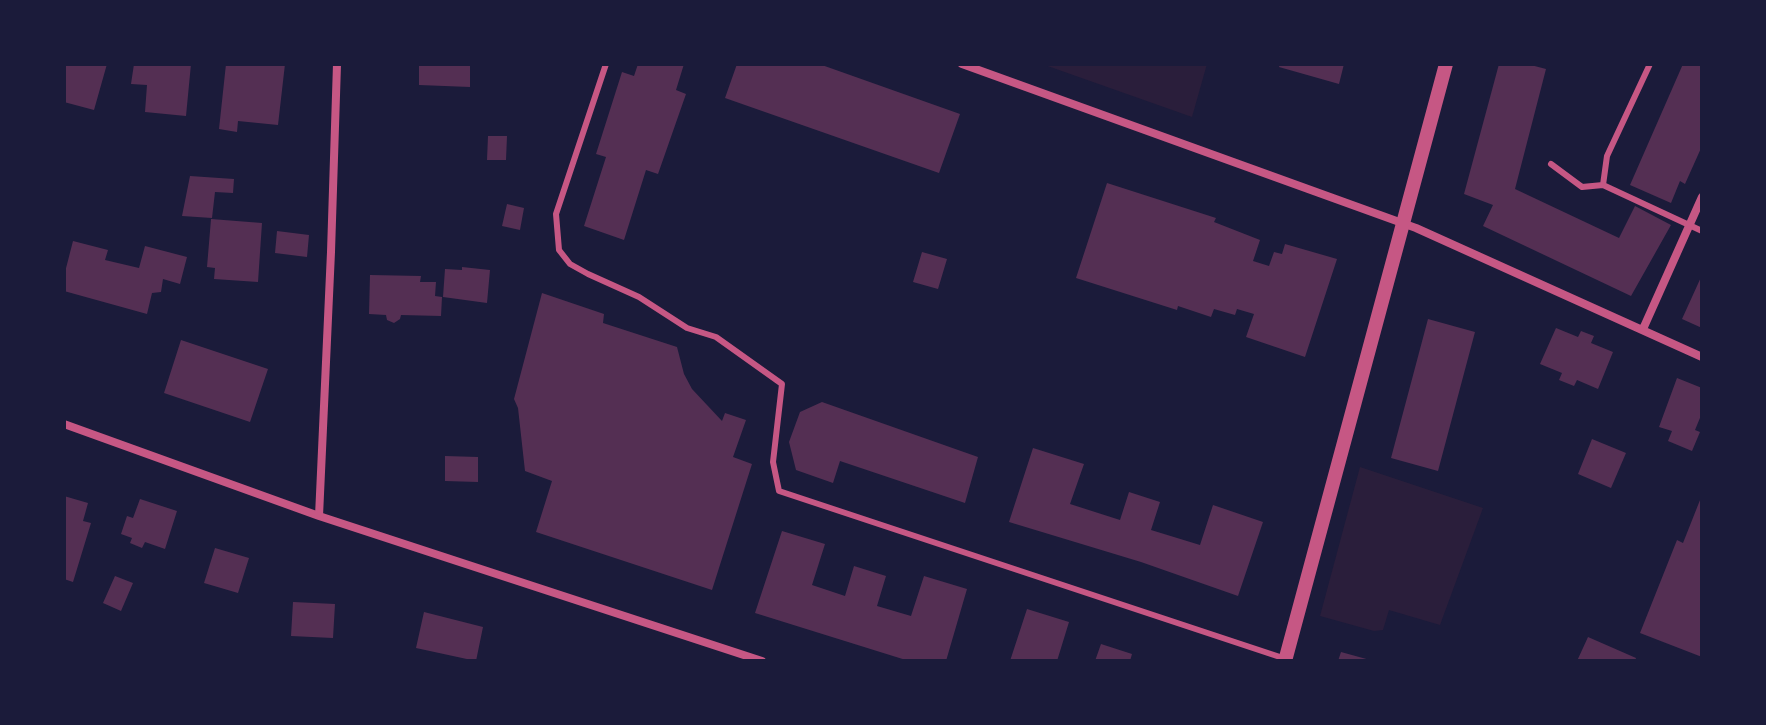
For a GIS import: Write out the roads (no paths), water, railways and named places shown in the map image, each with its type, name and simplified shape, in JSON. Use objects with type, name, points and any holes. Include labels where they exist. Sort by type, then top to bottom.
[{"type":"street","points":[[319,516],[337,64]]},
{"type":"street","points":[[962,64],[1405,224],[1702,357]]},
{"type":"street","points":[[1285,660],[1446,64]]},
{"type":"street","points":[[1643,329],[1702,197]]},
{"type":"street","points":[[64,424],[319,516],[762,661]]},
{"type":"lane","points":[[606,64],[556,214],[559,250],[570,264],[639,297],[687,328],[716,337],[782,384],[773,462],[779,491],[1285,660]]},
{"type":"lane","points":[[1603,185],[1607,156],[1650,64]]},
{"type":"lane","points":[[1551,164],[1582,187],[1603,185],[1702,231]]}]
